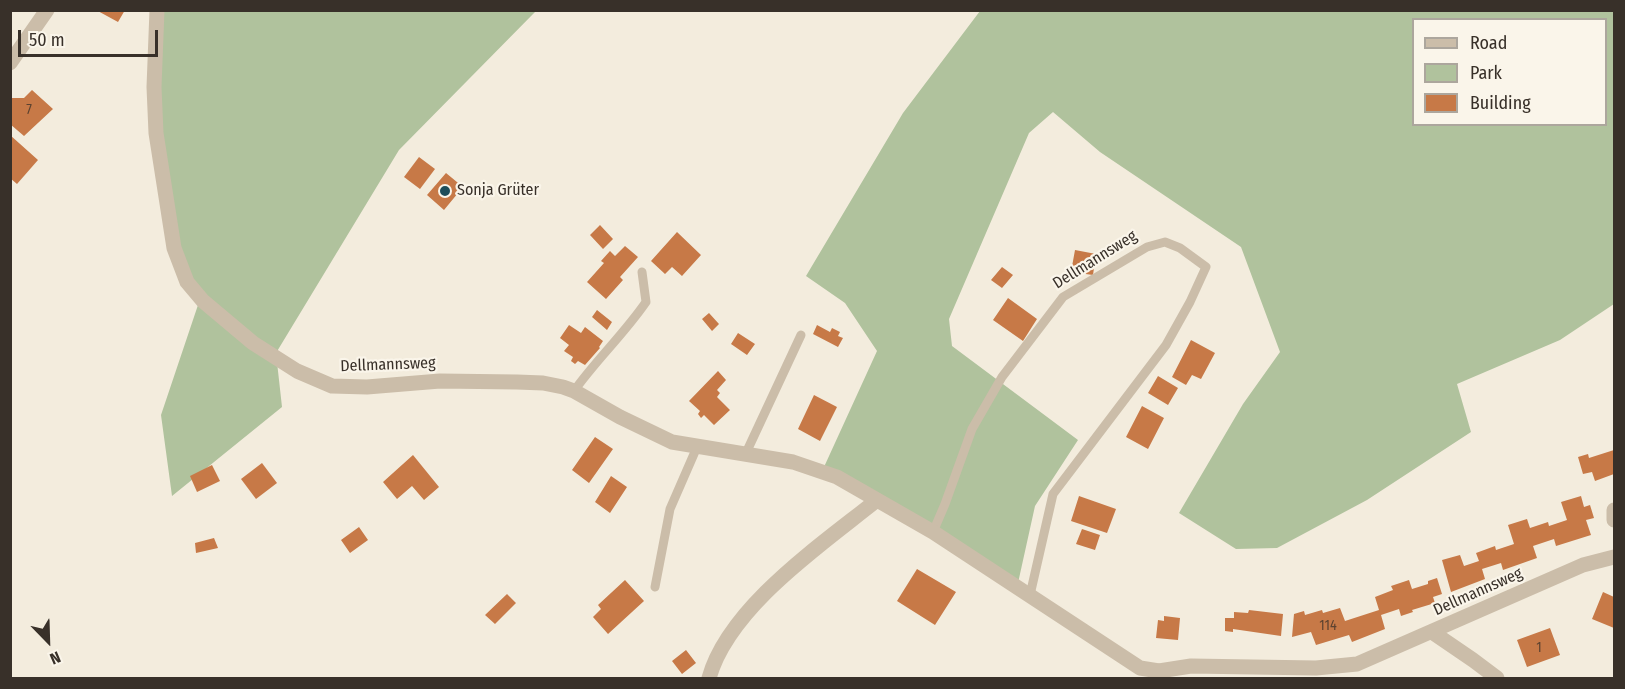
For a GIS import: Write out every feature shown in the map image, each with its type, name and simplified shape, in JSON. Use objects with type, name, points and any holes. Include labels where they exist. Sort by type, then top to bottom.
[{"type":"street","points":[[10,63],[47,10]]},
{"type":"street","name":"Dellmannsweg","points":[[158,10],[154,110],[161,171],[174,248],[187,282],[203,301],[253,343],[297,371],[332,386],[368,387],[440,381],[543,383],[574,391],[672,442],[793,462],[837,477],[933,532],[1140,668],[1159,671],[1191,666],[1357,671],[1432,632],[1583,565],[1614,557]]},
{"type":"street","points":[[709,678],[713,663],[743,616],[793,568],[877,500]]},
{"type":"street","points":[[1614,510],[1614,520]]},
{"type":"street","points":[[1432,632],[1497,678]]},
{"type":"lane","name":"Dellmannsweg","points":[[933,532],[972,429],[1002,377],[1063,297],[1147,246],[1165,242],[1180,248],[1206,267],[1166,345],[1053,494],[1030,595]]},
{"type":"lane","points":[[574,391],[585,375],[636,318],[646,302],[642,272]]},
{"type":"lane","points":[[747,453],[801,335]]},
{"type":"lane","points":[[655,587],[670,509],[698,447]]},
{"type":"green space","points":[[159,11],[536,11],[399,150],[276,353],[282,407],[172,496],[161,415],[198,305],[178,244],[158,133]]},
{"type":"green space","points":[[980,11],[1614,11],[1614,304],[1560,340],[1457,384],[1471,432],[1367,500],[1277,548],[1236,549],[1179,513],[1243,404],[1280,352],[1241,247],[1100,152],[1053,112],[1029,133],[949,319],[952,346],[1078,440],[1035,506],[1018,583],[824,467],[877,351],[845,303],[806,276],[903,113]]},
{"type":"building","points":[[96,10],[125,10],[118,22]]},
{"type":"building","points":[[32,90],[53,109],[24,136],[10,124],[10,98],[24,98]]},
{"type":"building","points":[[10,135],[38,160],[17,184],[10,178]]},
{"type":"building","points":[[419,157],[435,169],[420,189],[404,177]]},
{"type":"building","name":"Sonja Grüter","points":[[446,173],[463,187],[444,210],[427,195]]},
{"type":"building","points":[[600,225],[613,239],[603,249],[590,235]]},
{"type":"building","points":[[677,232],[701,255],[682,276],[672,267],[665,274],[651,261]]},
{"type":"building","points":[[625,246],[638,257],[620,277],[623,280],[606,299],[587,282],[604,263],[601,261],[610,251],[615,256]]},
{"type":"building","points":[[1075,250],[1096,254],[1093,275],[1071,272]]},
{"type":"building","points":[[1002,267],[1013,275],[1002,288],[991,280]]},
{"type":"building","points":[[1008,298],[1037,319],[1023,341],[993,320]]},
{"type":"building","points":[[597,310],[612,322],[607,330],[592,317]]},
{"type":"building","points":[[709,313],[719,324],[712,331],[702,319]]},
{"type":"building","points":[[569,325],[581,333],[585,327],[603,341],[585,365],[578,361],[575,364],[571,361],[573,357],[564,351],[569,345],[560,338]]},
{"type":"building","points":[[817,325],[830,332],[832,328],[840,332],[838,336],[843,338],[838,347],[813,334]]},
{"type":"building","points":[[738,333],[755,344],[747,355],[731,344]]},
{"type":"building","points":[[1191,340],[1215,353],[1201,379],[1192,375],[1186,385],[1172,377]]},
{"type":"building","points":[[718,371],[726,380],[717,390],[720,393],[717,397],[730,410],[714,425],[704,415],[701,418],[698,414],[700,411],[689,401]]},
{"type":"building","points":[[1158,376],[1178,388],[1168,405],[1148,393]]},
{"type":"building","points":[[814,395],[837,407],[820,441],[798,429]]},
{"type":"building","points":[[1142,406],[1164,418],[1148,449],[1126,437]]},
{"type":"building","points":[[595,437],[613,449],[589,483],[572,470]]},
{"type":"building","points":[[1614,450],[1614,474],[1595,481],[1592,472],[1583,474],[1578,457],[1588,454],[1589,458]]},
{"type":"building","points":[[413,455],[439,487],[424,500],[412,486],[397,499],[383,482]]},
{"type":"building","points":[[262,463],[277,483],[256,499],[241,479]]},
{"type":"building","points":[[212,465],[220,481],[197,492],[190,476]]},
{"type":"building","points":[[611,476],[627,487],[610,513],[595,502]]},
{"type":"building","points":[[1079,496],[1116,509],[1107,533],[1071,521]]},
{"type":"building","points":[[1581,496],[1584,507],[1590,505],[1594,518],[1586,520],[1591,535],[1556,546],[1554,539],[1533,546],[1537,558],[1503,570],[1501,563],[1482,569],[1485,579],[1451,592],[1442,560],[1460,555],[1464,566],[1479,561],[1476,553],[1495,546],[1496,550],[1514,544],[1508,525],[1527,519],[1530,528],[1548,522],[1549,526],[1567,520],[1561,502]]},
{"type":"building","points":[[359,527],[368,540],[350,553],[341,540]]},
{"type":"building","points":[[1082,529],[1100,535],[1095,550],[1076,544]]},
{"type":"building","points":[[214,538],[218,548],[196,553],[195,543]]},
{"type":"building","points":[[917,569],[956,592],[935,625],[897,601]]},
{"type":"building","points":[[1437,578],[1442,594],[1433,597],[1435,603],[1401,616],[1399,609],[1381,615],[1385,629],[1352,642],[1349,635],[1316,645],[1311,632],[1292,637],[1294,614],[1304,611],[1305,615],[1322,610],[1323,613],[1340,608],[1345,621],[1379,610],[1375,597],[1393,590],[1391,586],[1409,580],[1412,589],[1428,584],[1428,581]]},
{"type":"building","points":[[625,580],[644,601],[608,634],[593,617],[601,609],[598,605]]},
{"type":"building","points":[[1603,592],[1614,597],[1614,628],[1592,619]]},
{"type":"building","points":[[507,594],[516,603],[495,624],[485,615]]},
{"type":"building","points":[[1249,610],[1283,614],[1281,636],[1233,629],[1233,632],[1225,631],[1225,618],[1234,618],[1234,612],[1248,613]]},
{"type":"building","points":[[1164,616],[1180,618],[1178,640],[1156,638],[1158,620],[1164,621]]},
{"type":"building","points":[[1550,628],[1560,655],[1527,667],[1517,640]]},
{"type":"building","points":[[686,650],[696,663],[682,674],[672,661]]},
{"type":"place","name":"Sonja Grüter","points":[[445,191]]}]
